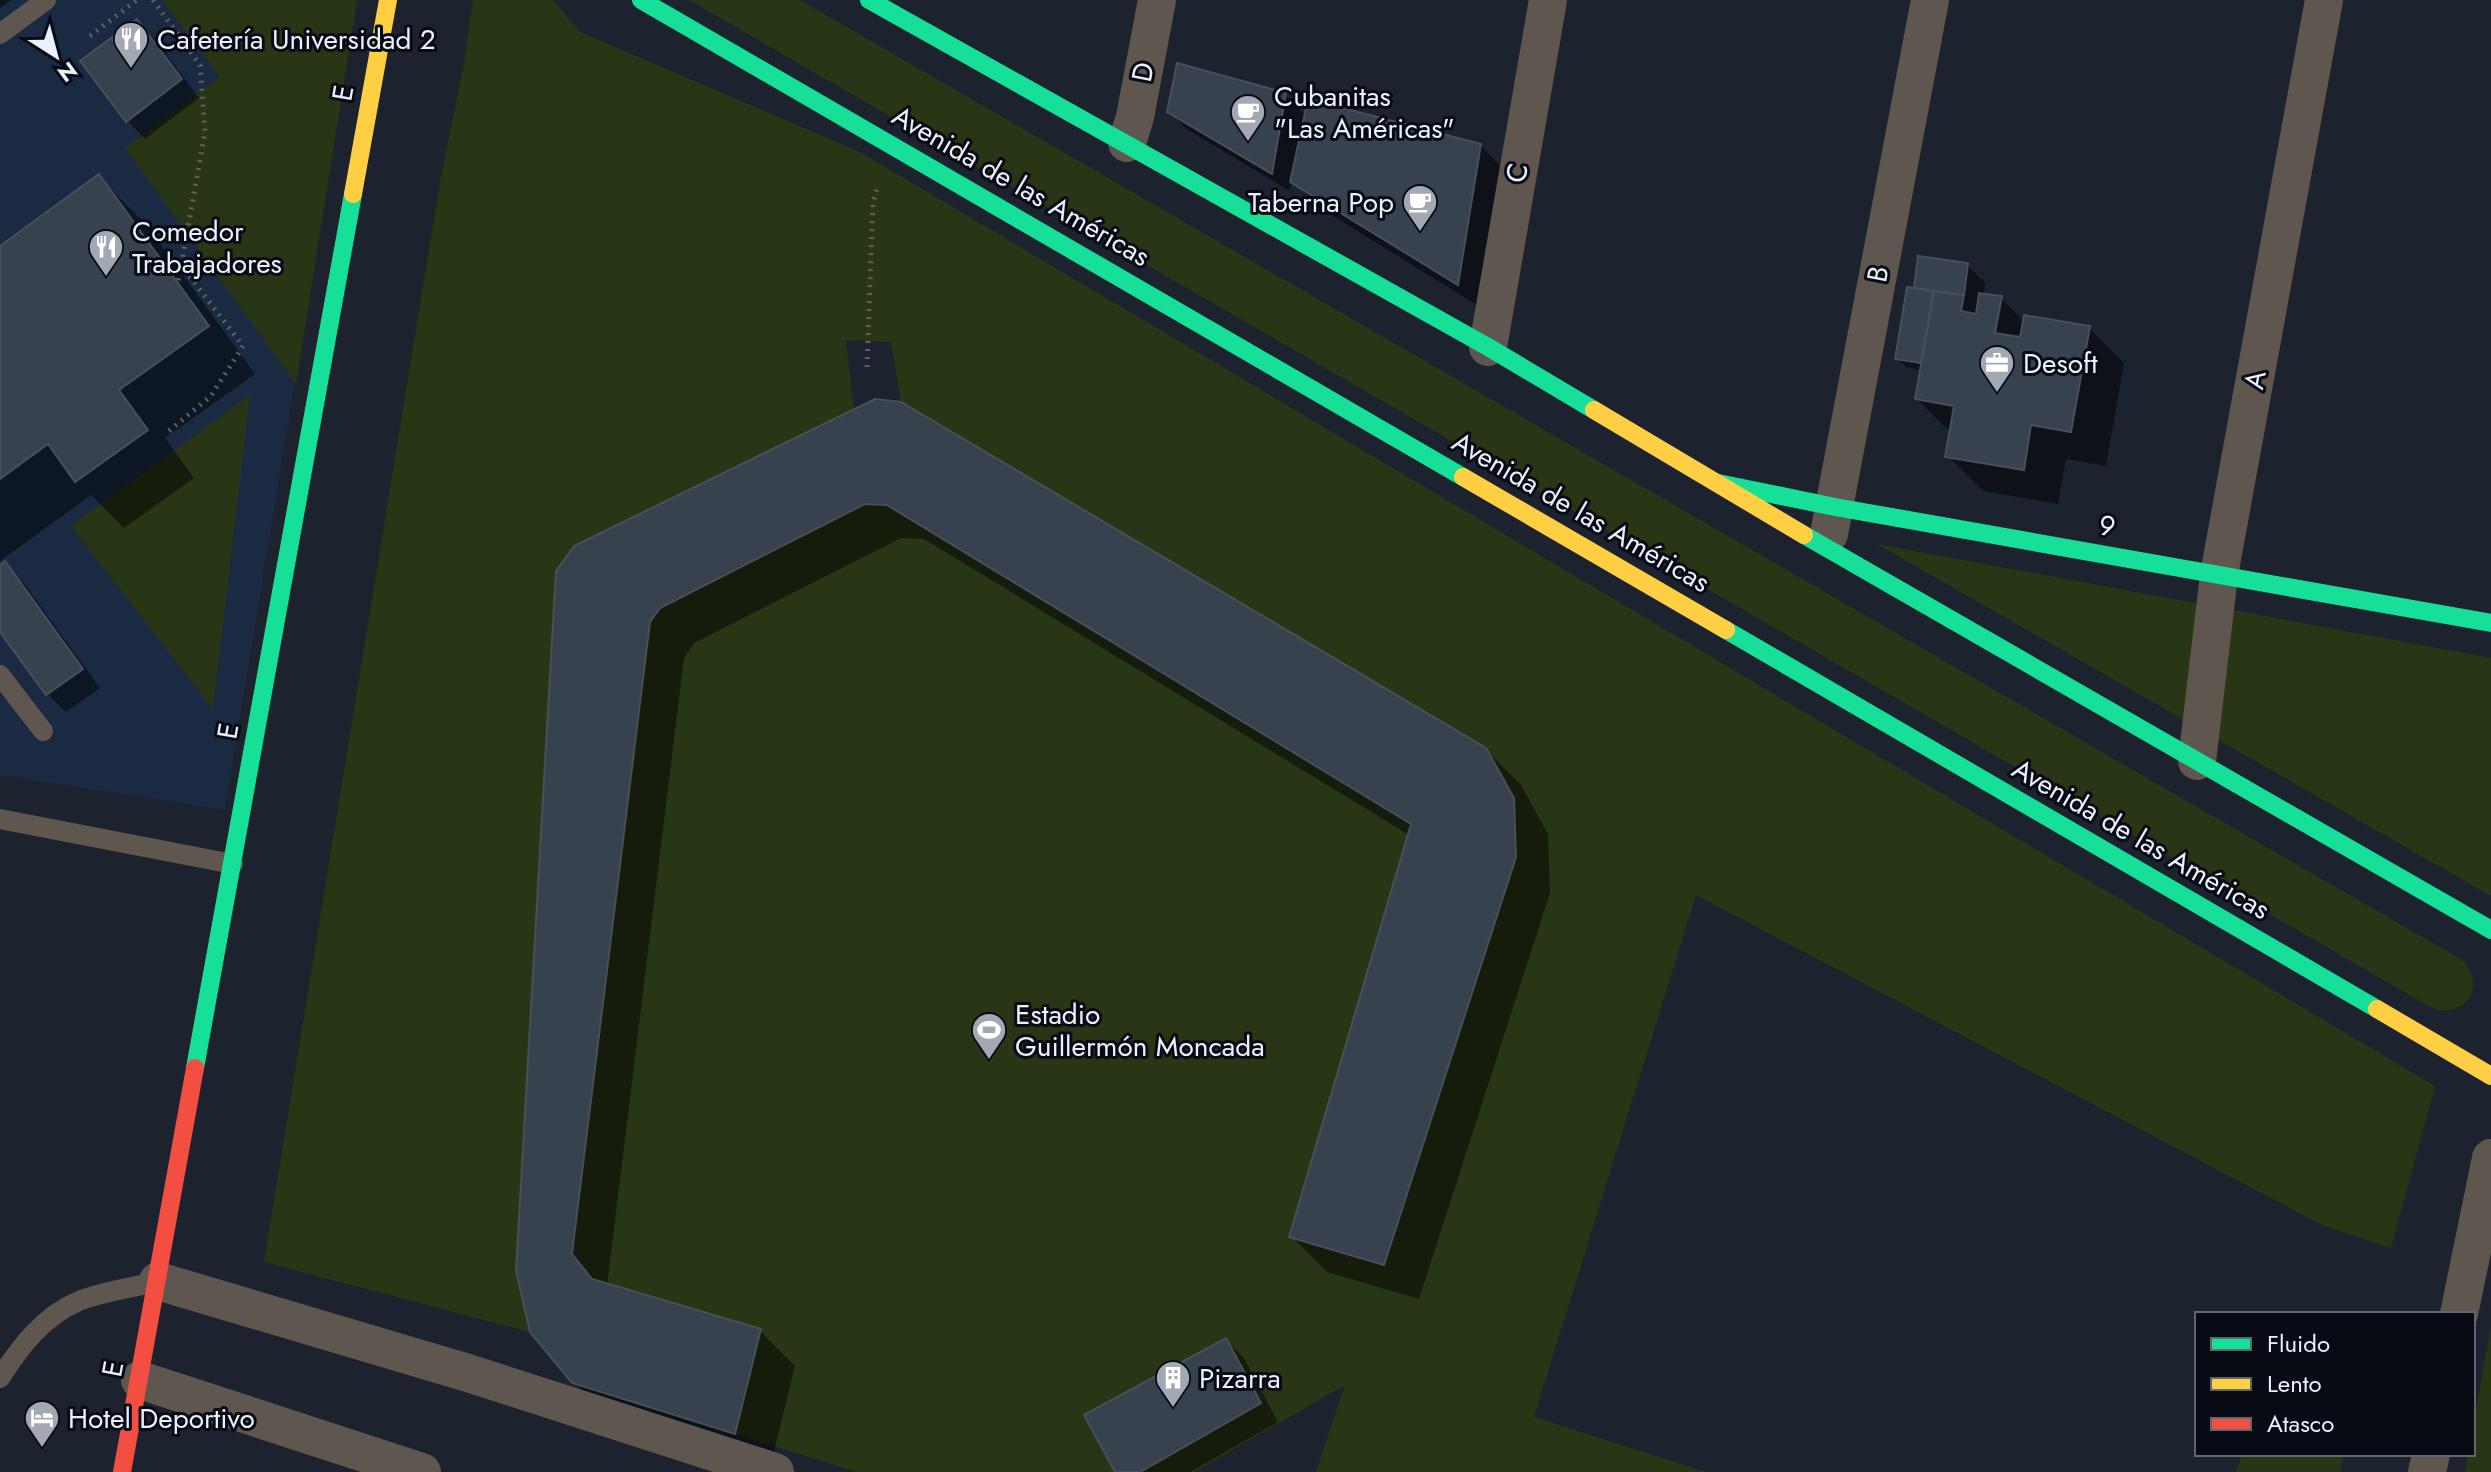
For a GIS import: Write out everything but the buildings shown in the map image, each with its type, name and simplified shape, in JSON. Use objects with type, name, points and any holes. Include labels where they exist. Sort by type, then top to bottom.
[{"type":"main road","name":"E","points":[[122,1472],[388,0]]},
{"type":"main road","name":"Avenida de las Américas","points":[[641,0],[2491,1076]]},
{"type":"main road","points":[[869,0],[1488,347],[1827,549],[2491,930]]},
{"type":"main road","name":"9","points":[[1714,483],[2491,623]]},
{"type":"street","name":"D","points":[[1127,143],[1135,117],[1157,0]]},
{"type":"street","name":"C","points":[[1488,347],[1548,0]]},
{"type":"street","name":"B","points":[[1827,549],[1930,0]]},
{"type":"street","name":"A","points":[[2197,761],[2219,575],[2324,0]]},
{"type":"street","points":[[2459,1312],[2491,1158]]},
{"type":"street","points":[[158,1281],[468,1373],[775,1472]]},
{"type":"street","points":[[140,1380],[422,1472]]},
{"type":"lane","points":[[0,34],[33,4]]},
{"type":"lane","points":[[3,684],[43,731]]},
{"type":"lane","points":[[0,819],[233,864]]},
{"type":"lane","points":[[0,1378],[21,1345],[47,1320],[79,1301],[158,1281]]},
{"type":"path","points":[[90,36],[128,3],[137,0]]},
{"type":"path","points":[[153,0],[200,65],[205,132],[178,283]]},
{"type":"path","points":[[867,367],[873,202],[889,142]]},
{"type":"path","points":[[169,431],[211,396],[243,346],[181,265]]},
{"type":"shaded area","points":[[0,0],[357,0],[225,810],[0,775]]},
{"type":"green space","points":[[162,0],[357,0],[296,384],[125,148],[220,77]]},
{"type":"green space","points":[[473,0],[553,0],[580,32],[860,152],[2435,1086],[2391,1248],[2322,1225],[1696,895],[1534,1417],[1706,1472],[1316,1472],[1345,1385],[1194,1472],[857,1472],[572,1383],[530,1332],[264,1262],[441,176],[464,64]],"holes":[[[846,340],[891,342],[901,401],[875,399],[854,409]]]},
{"type":"green space","points":[[689,0],[800,0],[2462,960],[2473,980],[2470,998],[2455,1009],[2432,1008]]},
{"type":"green space","points":[[250,395],[213,709],[71,526]]},
{"type":"green space","points":[[1877,544],[2491,658],[2491,896]]},
{"type":"green space","points":[[2491,1326],[2491,1472],[2465,1472],[2468,1456],[2475,1456],[2475,1415]]},
{"type":"green space","points":[[2241,1456],[2344,1456],[2340,1472],[2236,1472]]},
{"type":"traffic: fast","points":[[641,0],[1463,477]]},
{"type":"traffic: fast","points":[[869,0],[1488,347],[1594,410]]},
{"type":"traffic: fast","points":[[195,1068],[353,194]]},
{"type":"traffic: fast","points":[[1718,483],[1835,507],[2491,623]]},
{"type":"traffic: fast","points":[[1804,535],[2491,930]]},
{"type":"traffic: fast","points":[[1726,630],[2377,1009]]},
{"type":"traffic: slow","points":[[353,194],[388,0]]},
{"type":"traffic: slow","points":[[1594,410],[1804,535]]},
{"type":"traffic: slow","points":[[1463,477],[1726,630]]},
{"type":"traffic: slow","points":[[2377,1009],[2491,1076]]},
{"type":"traffic: jam","points":[[122,1472],[195,1068]]},
{"type":"place","name":"Cafetería Universidad 2","points":[[131,70]]},
{"type":"place","name":"Cubanitas \"Las Américas\"","points":[[1248,143]]},
{"type":"place","name":"Taberna Pop","points":[[1420,233]]},
{"type":"place","name":"Comedor Trabajadores","points":[[106,278]]},
{"type":"place","name":"Desoft","points":[[1997,394]]},
{"type":"place","name":"Estadio Guillermón Moncada","points":[[989,1061]]},
{"type":"place","name":"Pizarra","points":[[1173,1409]]},
{"type":"place","name":"Hotel Deportivo","points":[[42,1449]]}]
